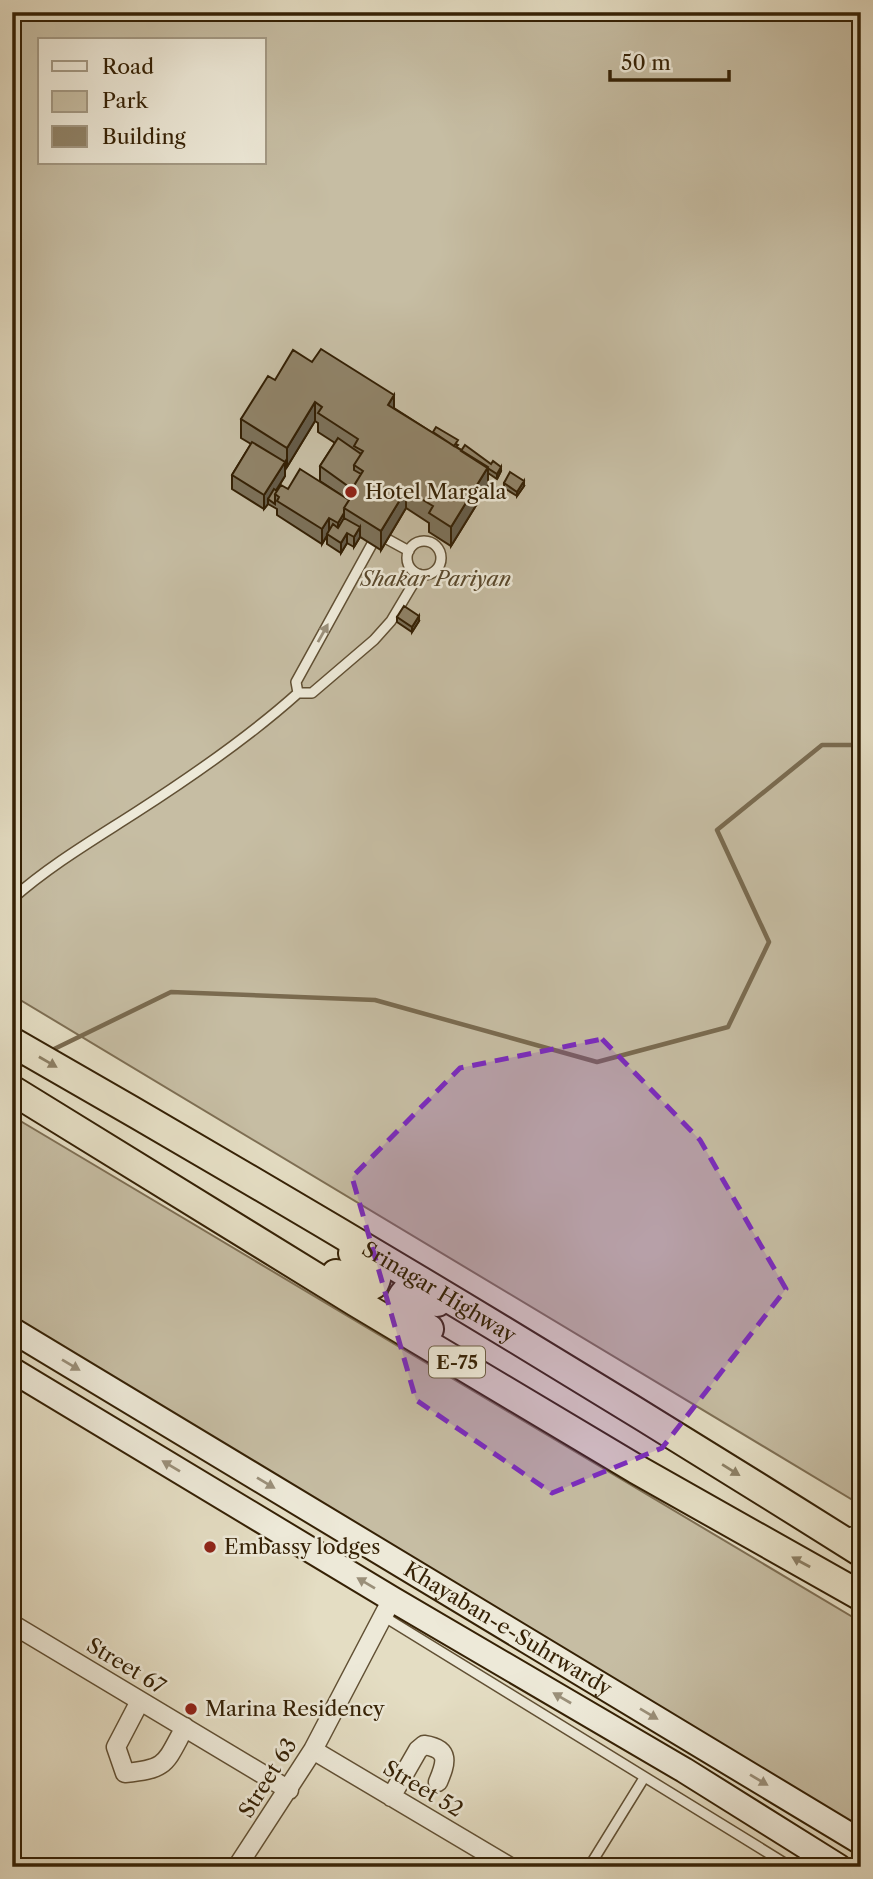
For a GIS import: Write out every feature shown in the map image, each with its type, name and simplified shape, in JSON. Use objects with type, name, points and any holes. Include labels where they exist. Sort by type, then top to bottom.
[{"type":"highway","name":"Srinagar Highway","points":[[12,1042],[381,1257],[690,1444],[848,1533],[861,1552]]},
{"type":"highway","name":"E-75","points":[[12,1090],[356,1302],[636,1469],[861,1596]]},
{"type":"highway","points":[[112,1099],[145,1128],[369,1262],[377,1270],[377,1280],[370,1287],[359,1288],[167,1173],[143,1161],[115,1152]]},
{"type":"highway","points":[[636,1469],[618,1448],[596,1430],[405,1314],[400,1304],[403,1295],[412,1290],[422,1293],[645,1429],[690,1444]]},
{"type":"main road","name":"Khayaban-e-Suhrwardy","points":[[12,1330],[861,1842]]},
{"type":"main road","name":"Khayaban-e-Suhrwardy","points":[[12,1370],[387,1607],[684,1770],[839,1867]]},
{"type":"main road","points":[[684,1770],[700,1745]]},
{"type":"street","name":"Street 63","points":[[237,1867],[313,1750],[387,1607]]},
{"type":"street","name":"Street 67","points":[[12,1624],[289,1790]]},
{"type":"street","points":[[140,1701],[116,1747],[125,1773],[149,1771],[164,1763],[185,1727]]},
{"type":"street","points":[[391,1797],[418,1750],[425,1745],[435,1746],[443,1753],[446,1762],[438,1782]]},
{"type":"street","name":"Street 52","points":[[313,1750],[510,1867]]},
{"type":"lane","points":[[387,539],[409,551]]},
{"type":"lane","points":[[426,542],[436,547],[441,558],[438,568],[428,575],[419,574],[409,566],[409,551],[416,543],[426,542]]},
{"type":"lane","points":[[298,693],[296,682],[372,544]]},
{"type":"lane","points":[[12,899],[264,723],[298,693],[312,693],[356,656],[391,621],[419,574]]},
{"type":"lane","points":[[387,1607],[644,1778],[791,1867]]},
{"type":"lane","points":[[589,1867],[644,1778]]},
{"type":"highlighted area","points":[[602,1039],[700,1140],[786,1289],[662,1448],[552,1493],[416,1400],[352,1177],[460,1068]]},
{"type":"green space","name":"Shakar Pariyan","points":[[12,12],[861,12],[861,1505],[12,995]]},
{"type":"green space","points":[[12,1116],[861,1622],[861,1834],[12,1320]]},
{"type":"building","points":[[321,349],[394,395],[388,405],[488,467],[451,527],[429,513],[433,506],[406,490],[381,531],[344,508],[351,497],[348,495],[363,471],[354,465],[363,451],[354,446],[358,439],[318,413],[322,407],[315,402],[287,448],[241,419],[268,376],[275,380],[293,350],[312,362]]},
{"type":"building","points":[[436,427],[458,440],[454,446],[433,432]]},
{"type":"building","points":[[338,438],[361,454],[354,470],[361,474],[352,489],[320,466]]},
{"type":"building","points":[[252,442],[285,462],[264,495],[232,475]]},
{"type":"building","points":[[465,445],[491,464],[493,461],[501,467],[497,474],[461,451]]},
{"type":"building","points":[[300,469],[349,500],[338,523],[329,518],[322,529],[277,501],[279,497],[275,494],[281,485],[288,489]]},
{"type":"building","points":[[510,472],[524,481],[517,492],[504,483]]},
{"type":"building","points":[[274,489],[277,491],[275,504],[268,499]]},
{"type":"building","points":[[344,518],[360,527],[354,537],[347,533],[341,543],[327,534],[333,524],[338,528]]},
{"type":"building","points":[[404,606],[419,616],[412,627],[397,617]]},
{"type":"waterway","points":[[48,1052],[171,992],[375,1000],[597,1062],[728,1027],[769,942],[717,830],[822,745],[861,745]]},
{"type":"waterway","points":[[12,1069],[27,1062]]},
{"type":"place","name":"Hotel Margala","points":[[351,492]]},
{"type":"place","name":"Embassy lodges","points":[[210,1547]]},
{"type":"place","name":"Marina Residency","points":[[191,1709]]}]
